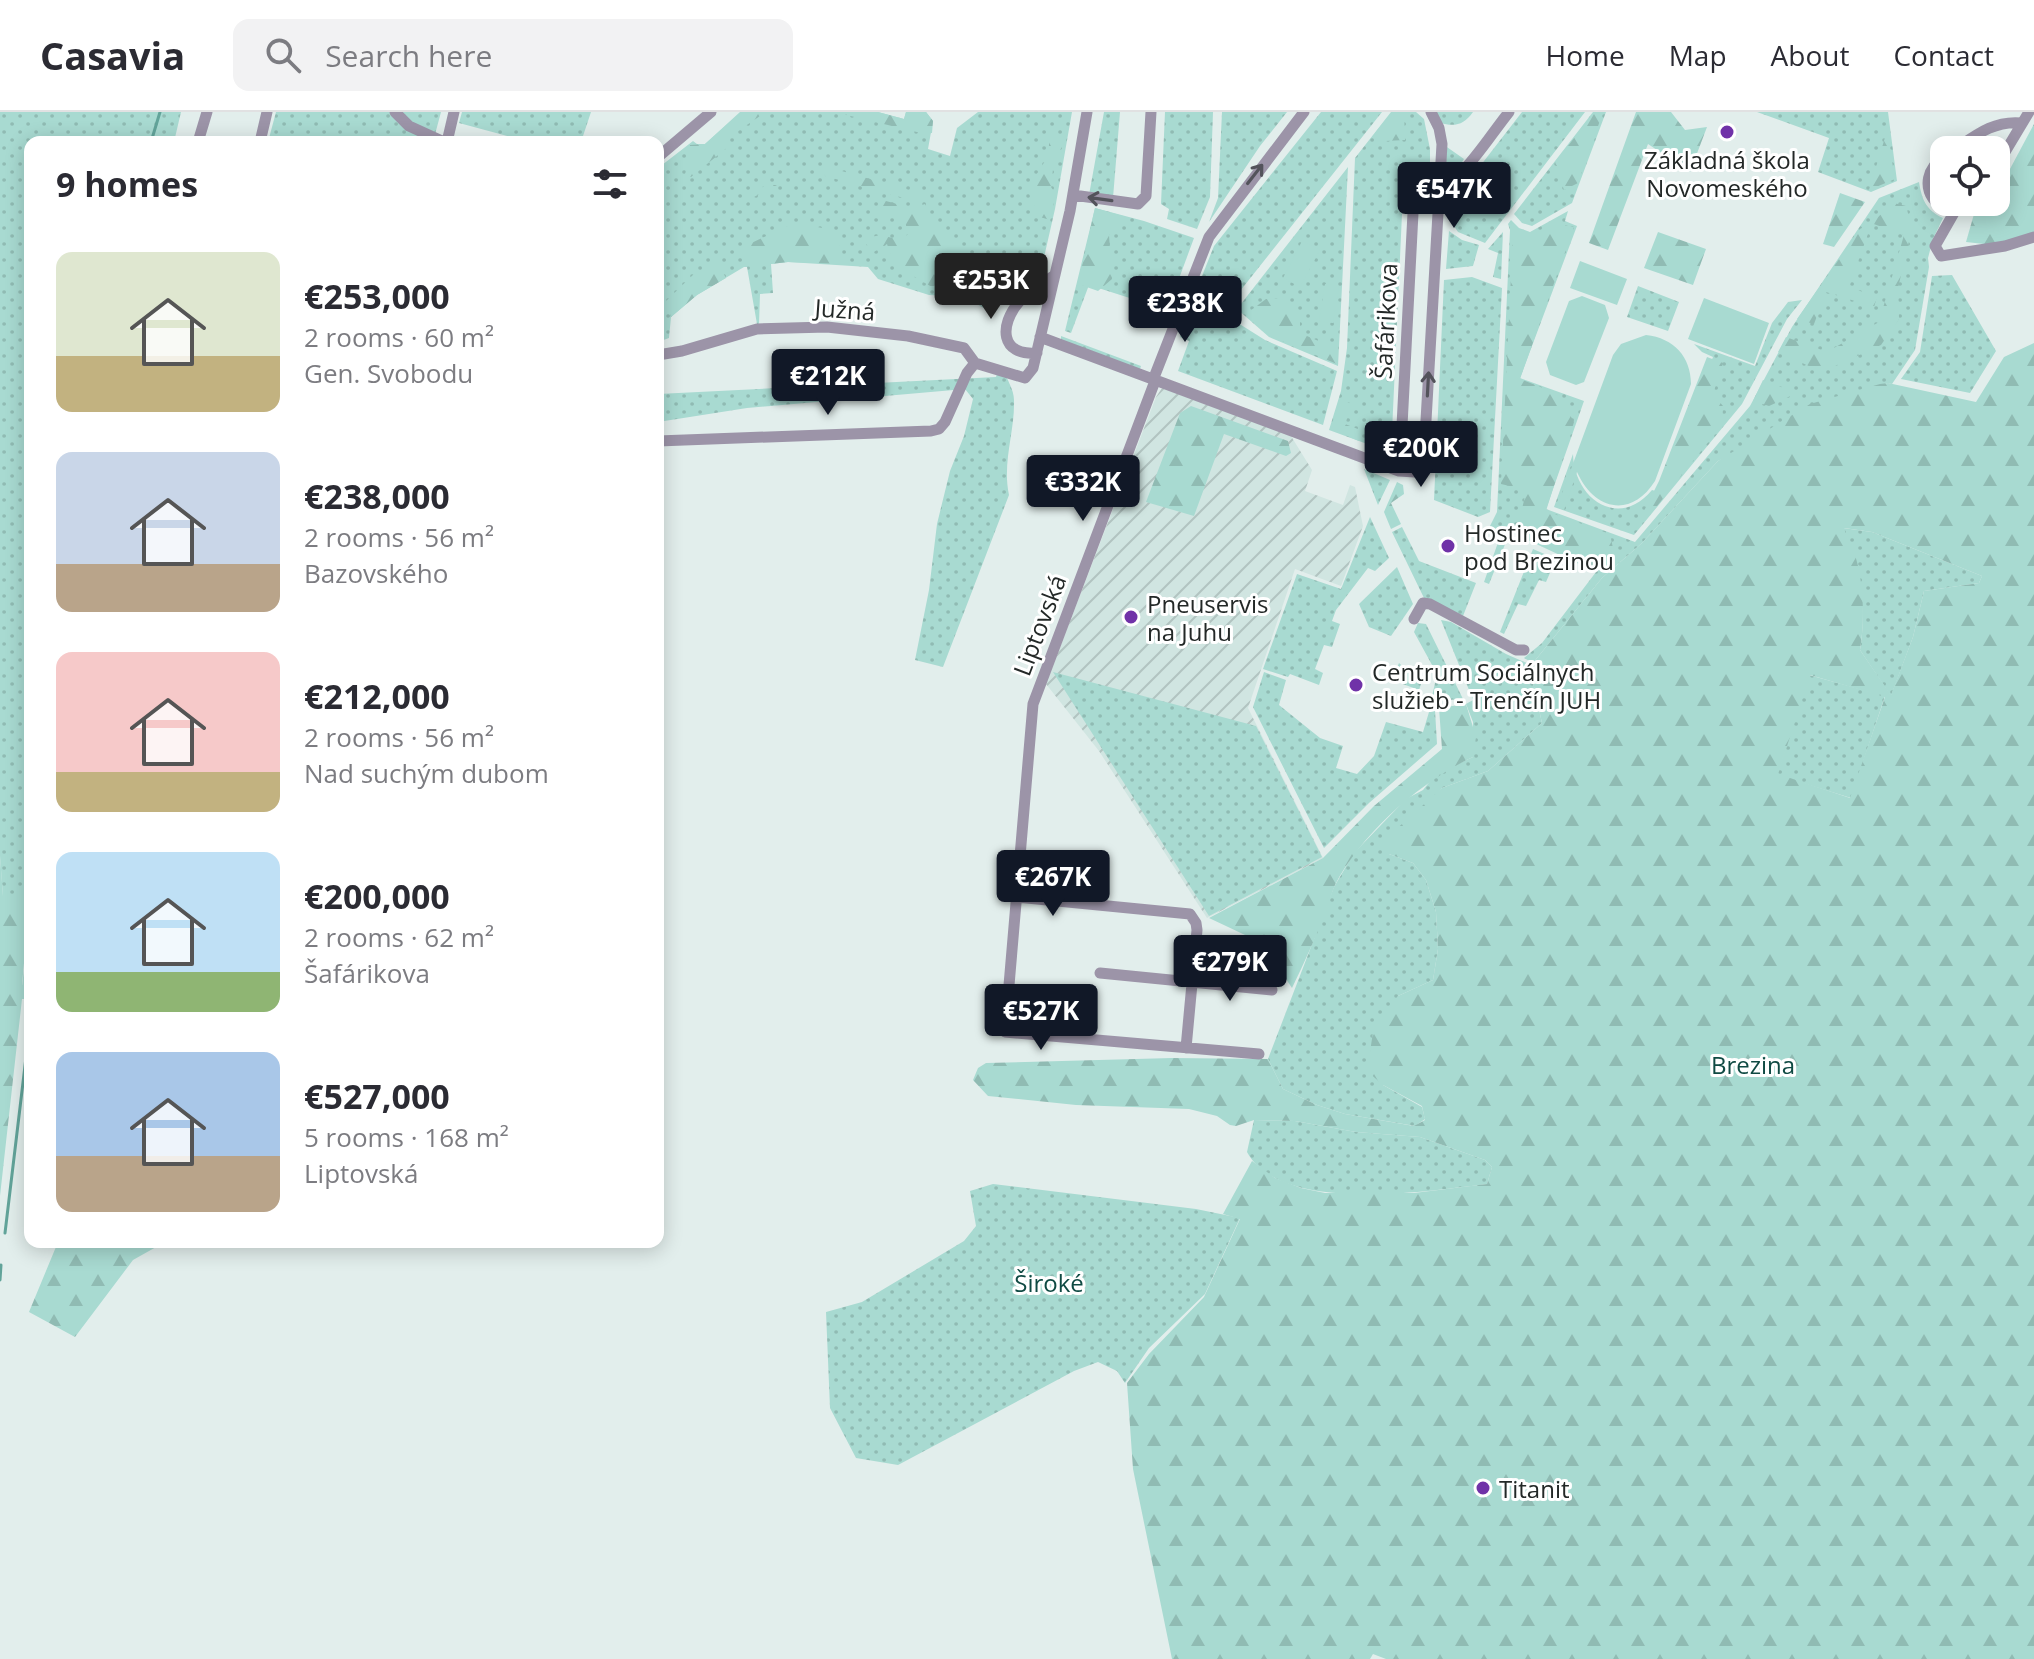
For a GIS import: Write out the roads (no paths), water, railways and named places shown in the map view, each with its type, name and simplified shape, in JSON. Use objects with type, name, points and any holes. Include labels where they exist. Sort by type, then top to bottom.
[{"type":"street","points":[[200,136],[207,112]]},
{"type":"street","points":[[261,136],[267,112]]},
{"type":"street","points":[[395,112],[409,126],[432,136]]},
{"type":"street","points":[[664,152],[711,112]]},
{"type":"street","points":[[1055,275],[1021,299],[1010,314],[1007,340],[1012,348],[1024,354],[1037,353],[1040,337],[1055,275],[1073,195],[1087,112]]},
{"type":"street","points":[[1073,195],[1138,204],[1146,196],[1151,112]]},
{"type":"street","name":"Liptovská","points":[[1259,1054],[1005,1032],[1033,704],[1209,237],[1304,112]]},
{"type":"street","points":[[1431,112],[1442,144],[1440,184]]},
{"type":"street","name":"Šafárikova","points":[[1383,465],[1398,454],[1401,445],[1413,213],[1419,195],[1429,187],[1449,183],[1460,174],[1509,112]]},
{"type":"street","points":[[2010,143],[2029,112]]},
{"type":"street","points":[[1975,136],[1988,127],[2009,122],[2022,123]]},
{"type":"street","points":[[1930,173],[1927,180],[1930,195]]},
{"type":"street","name":"Šafárikova","points":[[1383,465],[1409,474],[1420,469],[1424,455],[1440,184]]},
{"type":"street","points":[[1952,216],[1935,246],[1941,256],[2005,246],[2034,237]]},
{"type":"street","name":"Južná","points":[[664,354],[757,329],[827,327],[908,336],[964,348],[975,363],[1025,378],[1033,368],[1037,353]]},
{"type":"street","points":[[1040,337],[1383,465]]},
{"type":"street","points":[[664,441],[939,429],[975,363]]},
{"type":"street","points":[[1414,619],[1423,603],[1430,604],[1516,650],[1524,650]]},
{"type":"street","points":[[1016,897],[1190,914],[1197,930],[1186,1048]]},
{"type":"street","points":[[1100,973],[1272,990]]},
{"type":"waterway","points":[[153,136],[160,112]]},
{"type":"waterway","points":[[5,1233],[24,1074]]},
{"type":"waterway","points":[[0,1280],[1,1265]]},
{"type":"place","name":"Základná škola Novomeského","points":[[1727,132]]},
{"type":"place","name":"Hostinec pod Brezinou","points":[[1448,546]]},
{"type":"place","name":"Pneuservis na Juhu","points":[[1131,617]]},
{"type":"place","name":"Centrum Sociálnych služieb - Trenčín JUH","points":[[1356,685]]},
{"type":"place","name":"Titanit","points":[[1483,1488]]},
{"type":"park label","name":"Brezina","points":[[1753,1064]]},
{"type":"park label","name":"Široké","points":[[1049,1282]]}]
